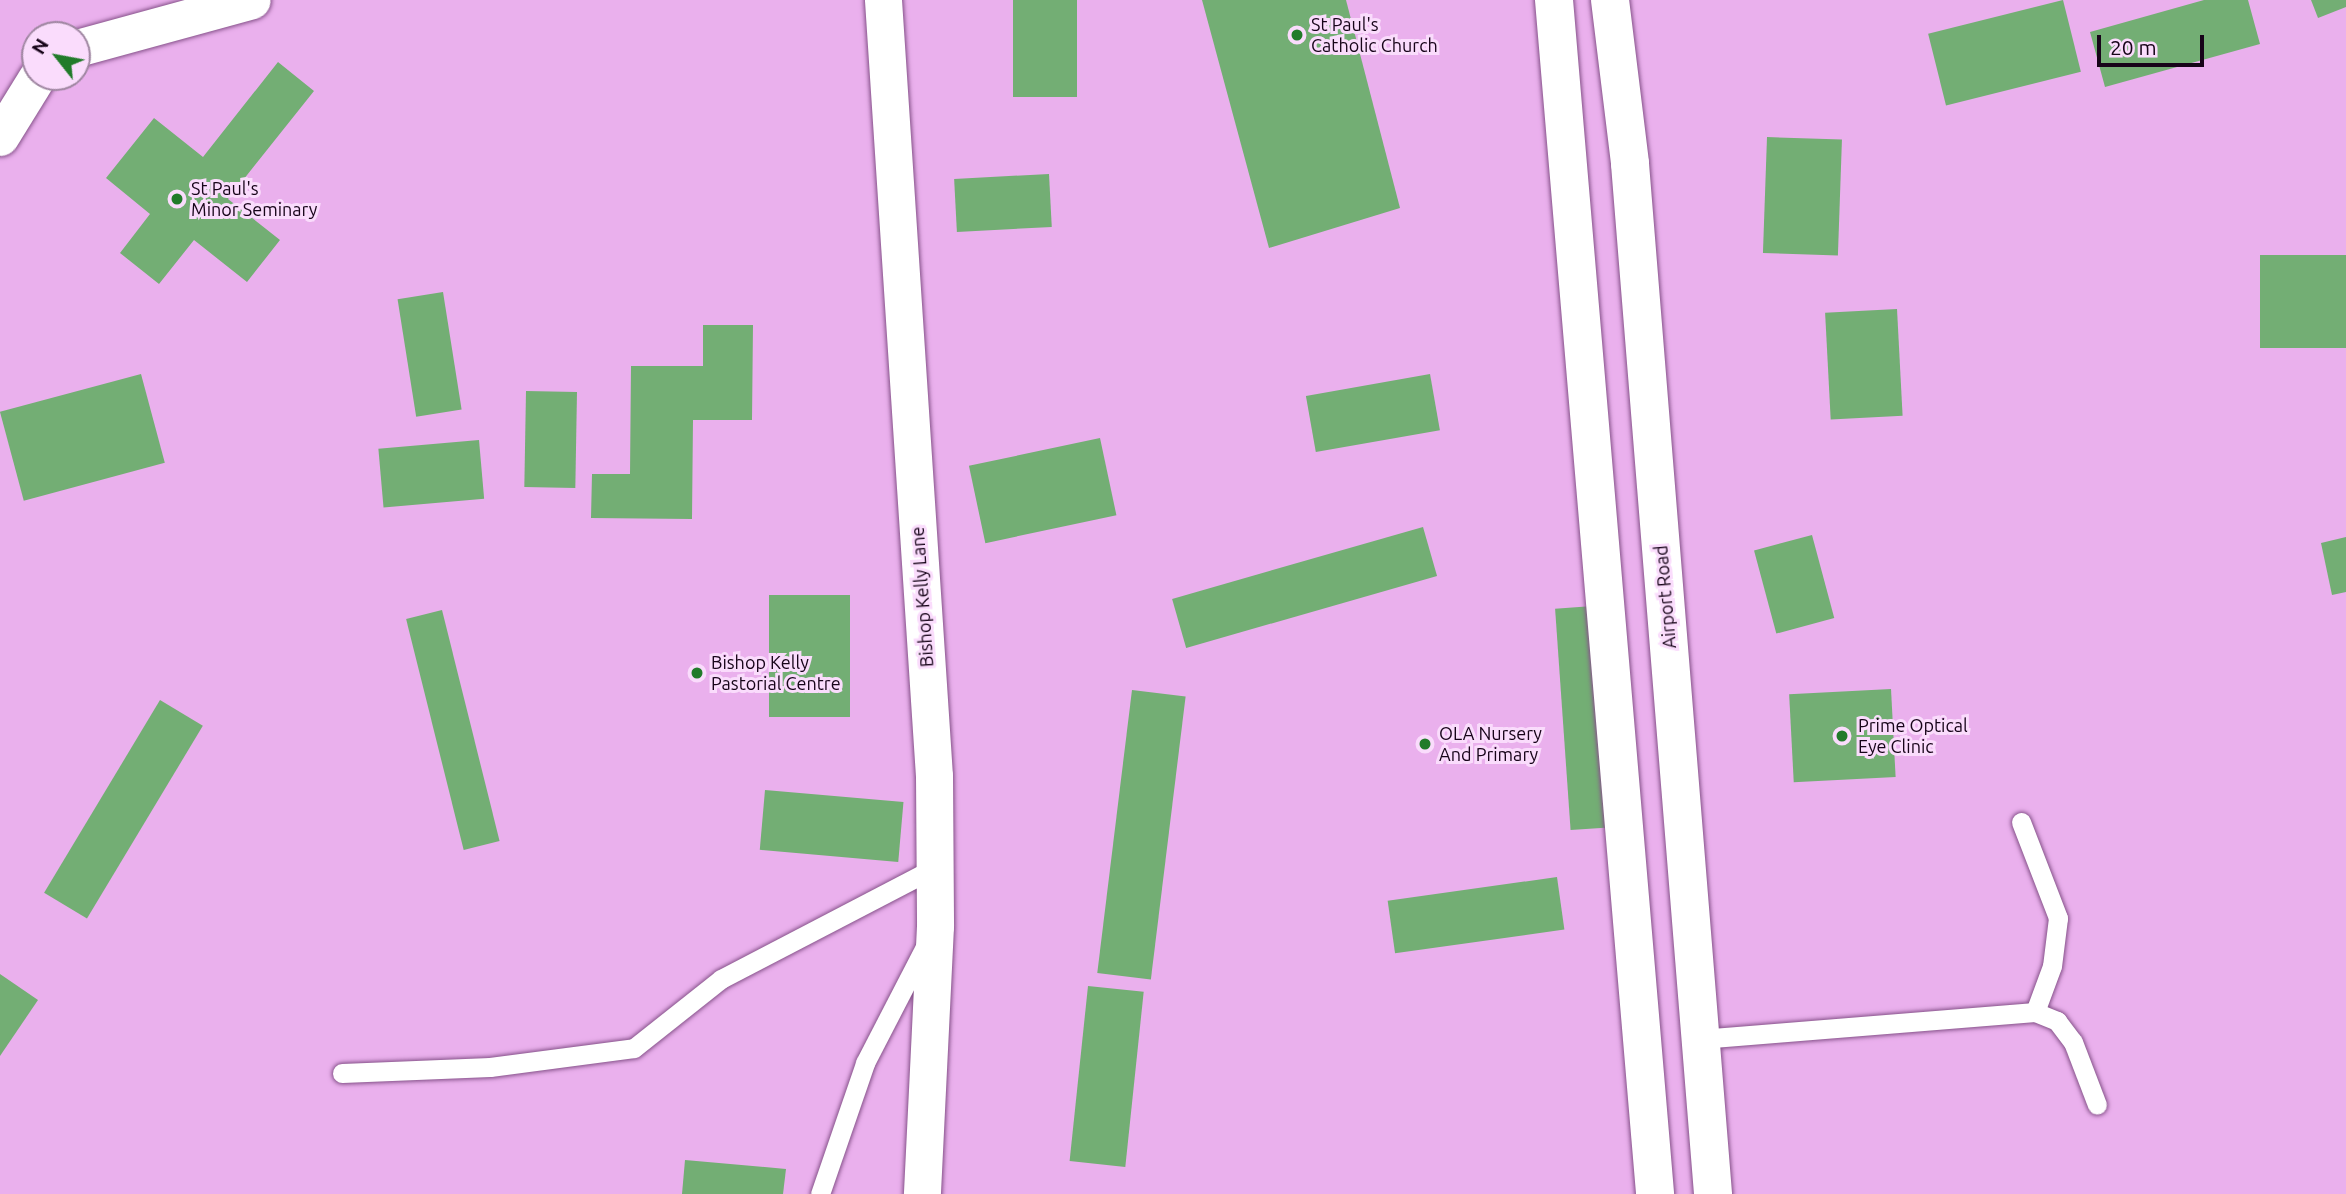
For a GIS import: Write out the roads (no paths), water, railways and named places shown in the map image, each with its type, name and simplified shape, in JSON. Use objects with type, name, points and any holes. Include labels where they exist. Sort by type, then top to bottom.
[{"type":"main road","points":[[1553,0],[1656,1194]]},
{"type":"main road","name":"Airport Road","points":[[1610,0],[1630,164],[1713,1194]]},
{"type":"street","points":[[93,41],[252,0]]},
{"type":"street","name":"Bishop Kelly Lane","points":[[883,0],[934,868],[935,926],[922,1194]]},
{"type":"street","points":[[0,137],[28,91]]},
{"type":"lane","points":[[2021,822],[2058,918],[2052,966],[2035,1012]]},
{"type":"lane","points":[[342,1073],[489,1067],[634,1048],[721,979],[934,868]]},
{"type":"lane","points":[[820,1194],[865,1063],[935,926]]},
{"type":"lane","points":[[1700,1039],[2035,1012],[2057,1021],[2073,1042],[2097,1105]]},
{"type":"place","name":"St Paul's Catholic Church","points":[[1297,35]]},
{"type":"place","name":"St Paul's Minor Seminary","points":[[177,199]]},
{"type":"place","name":"Bishop Kelly Pastorial Centre","points":[[697,673]]},
{"type":"place","name":"Prime Optical Eye Clinic","points":[[1842,736]]},
{"type":"place","name":"OLA Nursery And Primary","points":[[1425,744]]}]
